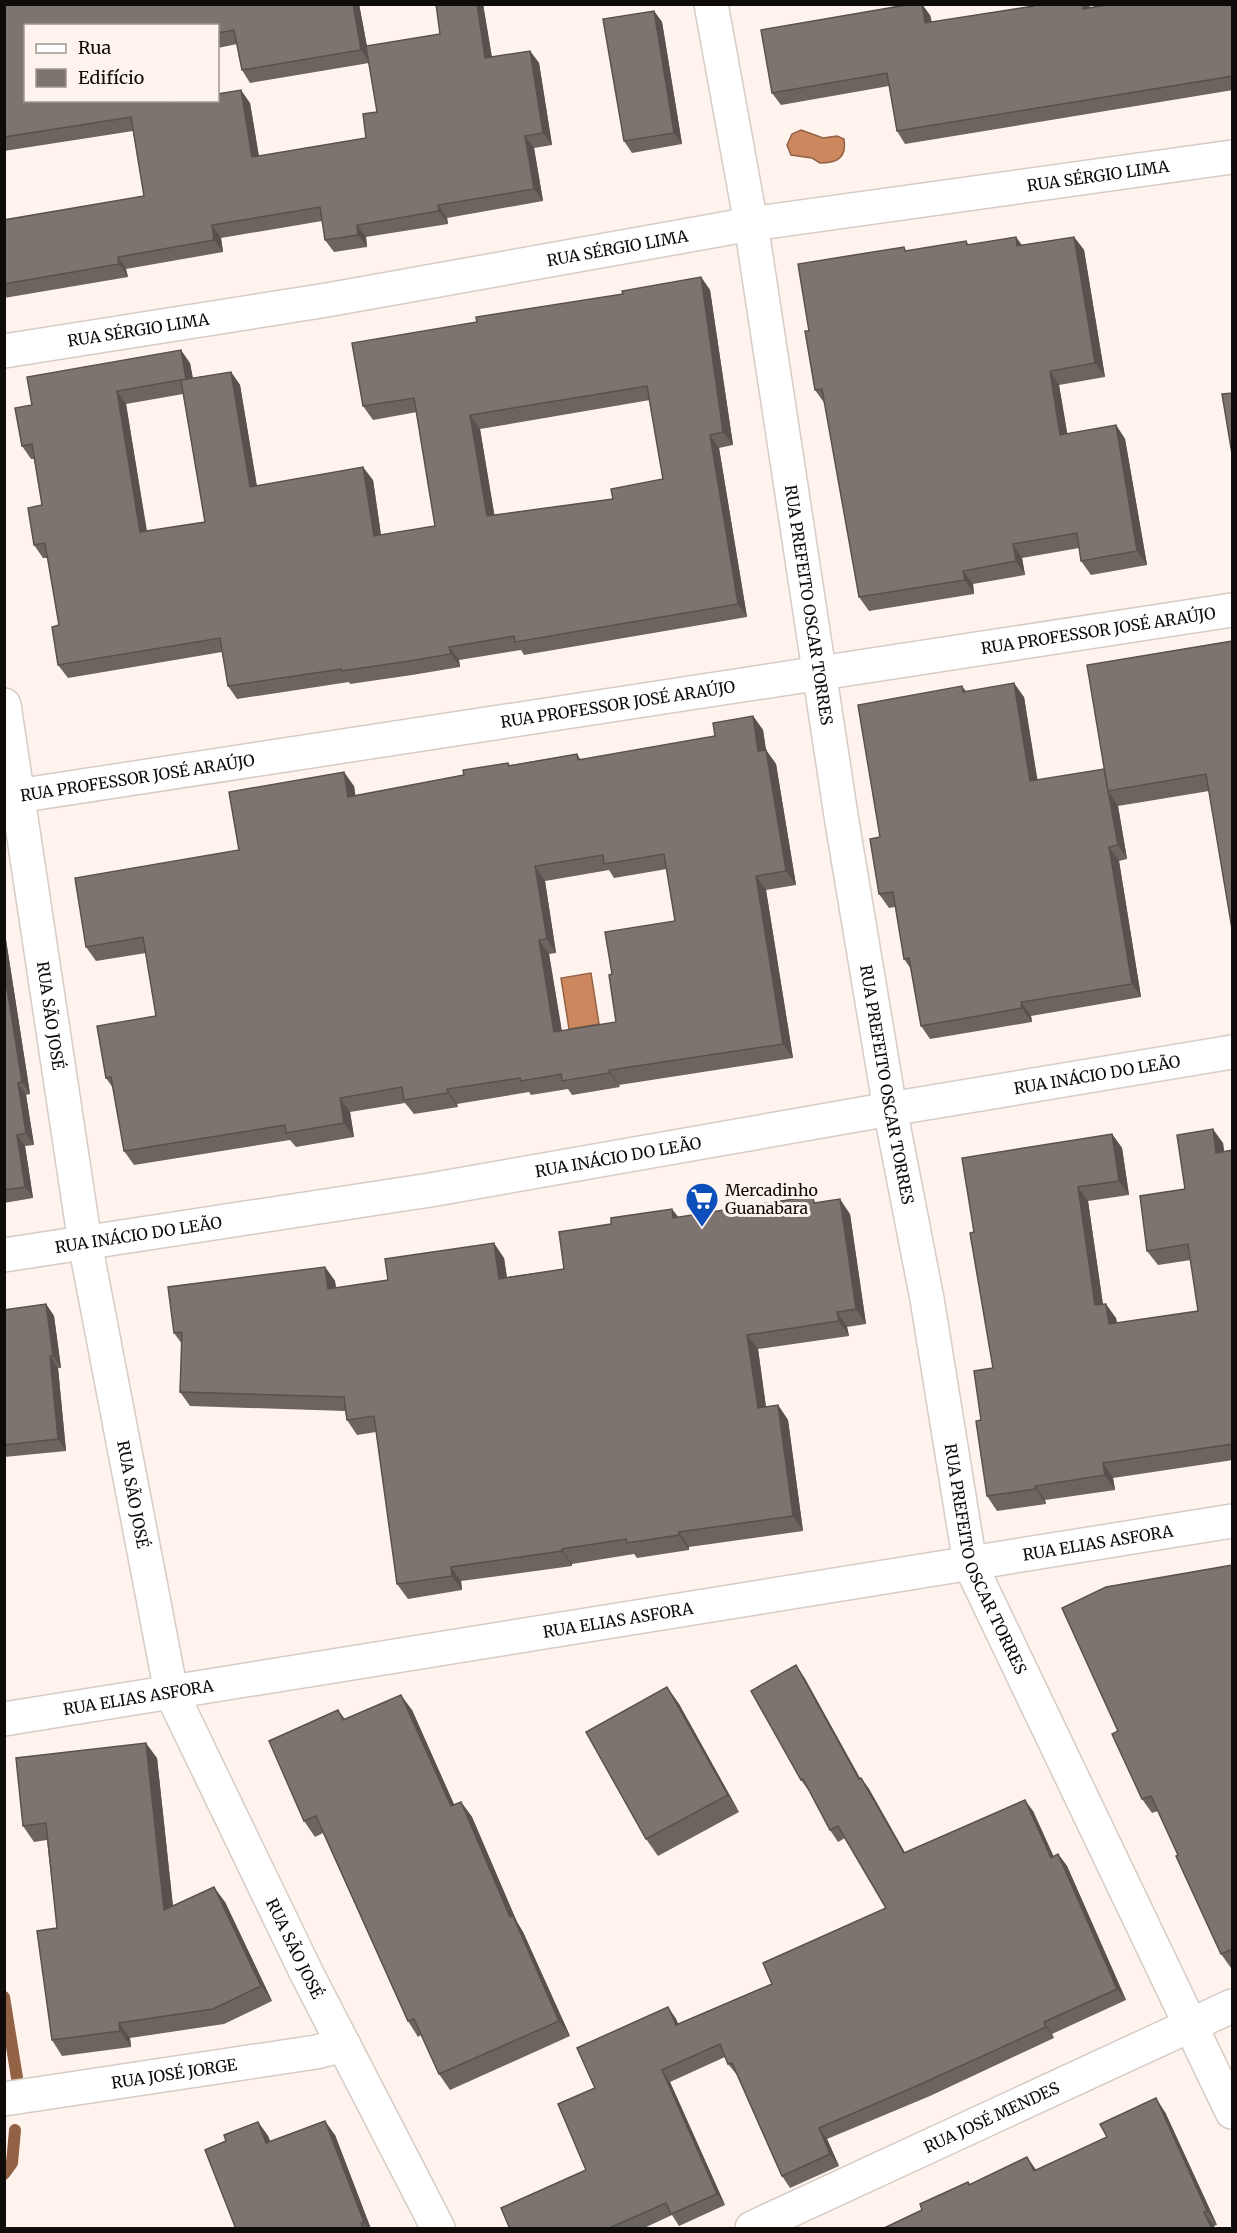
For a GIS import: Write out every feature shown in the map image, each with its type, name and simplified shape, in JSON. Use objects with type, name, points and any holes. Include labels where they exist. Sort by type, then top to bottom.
[{"type":"street","name":"RUA PREFEITO OSCAR TORRES","points":[[711,4],[751,224],[844,834],[890,1108],[927,1299],[970,1564],[1233,2112]]},
{"type":"street","name":"RUA SÉRGIO LIMA","points":[[4,351],[327,300],[751,224],[1233,157]]},
{"type":"street","name":"RUA PROFESSOR JOSÉ ARAÚJO","points":[[11,797],[1233,610]]},
{"type":"street","name":"RUA SÃO JOSÉ","points":[[4,705],[11,797],[85,1243],[171,1692],[302,1964],[438,2229]]},
{"type":"street","name":"RUA INÁCIO DO LEÃO","points":[[4,1256],[430,1191],[890,1108],[1233,1052]]},
{"type":"street","name":"RUA ELIAS ASFORA","points":[[4,1719],[1233,1521]]},
{"type":"street","name":"RUA JOSÉ MENDES","points":[[752,2229],[1233,2006]]},
{"type":"street","name":"RUA JOSÉ JORGE","points":[[4,2099],[316,2052],[344,2045]]},
{"type":"shaded area","points":[[801,130],[823,138],[837,136],[844,139],[842,155],[831,162],[820,163],[812,158],[791,155],[787,145],[792,134]]},
{"type":"shaded area","points":[[591,973],[599,1024],[569,1029],[561,978]]},
{"type":"building","points":[[4,4],[353,4],[361,50],[242,70],[234,30],[219,33],[219,24],[24,24],[24,102],[219,102],[219,94],[241,90],[252,157],[366,138],[363,114],[377,112],[366,46],[440,34],[436,4],[477,4],[485,58],[530,51],[543,133],[525,136],[534,189],[438,205],[439,211],[357,225],[358,235],[325,240],[320,207],[212,225],[214,240],[118,257],[119,264],[4,284],[4,220],[144,196],[131,117],[4,137]]},
{"type":"building","points":[[922,4],[925,23],[1034,6],[1034,4],[1083,4],[1083,9],[1111,4],[1233,4],[1233,76],[897,131],[887,73],[772,93],[761,30]]},
{"type":"building","points":[[654,11],[674,133],[624,141],[603,19]]},
{"type":"building","points":[[1016,237],[1017,246],[1074,237],[1095,363],[1050,371],[1060,435],[1116,425],[1137,551],[1081,561],[1077,533],[1013,544],[1016,561],[963,571],[965,580],[859,597],[822,389],[815,390],[805,331],[809,331],[798,264],[904,247],[905,251],[966,241],[967,245]]},
{"type":"building","points":[[701,277],[723,432],[710,435],[738,604],[515,642],[514,636],[449,647],[451,654],[403,662],[228,686],[220,638],[58,665],[52,627],[59,625],[45,543],[34,545],[28,508],[42,505],[32,444],[22,446],[15,408],[32,405],[27,377],[181,350],[186,379],[117,391],[140,532],[205,522],[181,380],[231,372],[250,487],[363,467],[374,536],[435,526],[414,398],[363,406],[352,343],[477,322],[476,317],[623,294],[622,291]],"holes":[[[647,386],[663,479],[611,489],[613,499],[487,516],[470,415]]]},
{"type":"building","points":[[1233,393],[1233,460],[1222,394]]},
{"type":"building","points":[[1233,641],[1233,935],[1206,774],[1108,791],[1087,665]]},
{"type":"building","points":[[1014,683],[1030,781],[1104,769],[1118,845],[1109,847],[1132,984],[1021,1002],[1022,1008],[921,1026],[909,958],[904,959],[893,892],[879,894],[870,839],[880,837],[858,705],[962,686],[963,692]]},
{"type":"building","points":[[753,716],[758,751],[766,750],[786,871],[756,876],[783,1044],[609,1070],[610,1073],[562,1081],[561,1074],[521,1081],[520,1078],[447,1089],[448,1093],[404,1100],[402,1087],[340,1098],[344,1123],[286,1133],[285,1125],[124,1151],[111,1077],[106,1078],[97,1026],[156,1016],[143,937],[86,947],[75,878],[239,850],[229,792],[344,772],[348,797],[464,775],[463,770],[508,763],[509,766],[577,754],[578,760],[715,736],[713,723]],"holes":[[[664,854],[675,921],[605,932],[612,974],[609,975],[616,1022],[554,1032],[539,940],[547,939],[535,866],[603,855],[604,864]]]},
{"type":"building","points":[[4,969],[22,1082],[18,1083],[26,1133],[17,1135],[25,1187],[4,1190]]},
{"type":"building","points":[[1213,1129],[1216,1153],[1233,1150],[1233,1444],[1103,1463],[1105,1475],[987,1496],[976,1421],[981,1420],[974,1371],[993,1368],[970,1233],[974,1232],[962,1158],[1112,1134],[1119,1181],[1078,1187],[1095,1305],[1106,1304],[1109,1324],[1198,1311],[1188,1244],[1147,1251],[1140,1196],[1185,1189],[1177,1135]]},
{"type":"building","points":[[813,1196],[814,1203],[840,1199],[856,1309],[837,1312],[839,1321],[747,1335],[758,1408],[778,1405],[793,1516],[679,1532],[679,1535],[627,1543],[626,1539],[451,1567],[452,1576],[397,1584],[374,1416],[347,1420],[344,1397],[180,1392],[182,1332],[174,1333],[168,1287],[325,1267],[328,1289],[388,1280],[385,1259],[494,1243],[499,1279],[564,1269],[559,1232],[611,1224],[611,1218],[672,1209],[673,1218]]},
{"type":"building","points":[[46,1304],[53,1356],[50,1356],[58,1439],[4,1445],[4,1310]]},
{"type":"building","points":[[1233,1565],[1233,1949],[1221,1954],[1151,1796],[1142,1799],[1112,1734],[1118,1731],[1062,1608],[1106,1587]]},
{"type":"building","points":[[796,1665],[859,1779],[861,1778],[904,1853],[1025,1800],[1051,1858],[1058,1854],[1117,1989],[1044,2022],[1046,2027],[819,2128],[830,2154],[782,2176],[732,2063],[728,2064],[720,2044],[662,2070],[717,2194],[671,2214],[666,2203],[607,2229],[510,2229],[501,2208],[586,2170],[558,2104],[595,2088],[577,2048],[668,2007],[676,2025],[772,1984],[763,1963],[886,1908],[838,1826],[830,1830],[751,1691]]},
{"type":"building","points":[[667,1687],[728,1795],[646,1839],[586,1732]]},
{"type":"building","points":[[401,1695],[451,1806],[461,1802],[510,1917],[513,1916],[559,2021],[439,2074],[414,2019],[408,2021],[316,1816],[304,1821],[269,1741],[338,1710],[343,1720]]},
{"type":"building","points":[[146,1743],[164,1910],[214,1887],[261,1986],[213,2009],[119,2023],[120,2031],[52,2040],[37,1931],[57,1928],[46,1823],[23,1826],[16,1758]]},
{"type":"building","points":[[1156,2098],[1207,2211],[1204,2212],[1212,2229],[882,2229],[922,2210],[920,2204],[968,2182],[969,2185],[1027,2157],[1034,2171],[1107,2137],[1100,2124]]},
{"type":"building","points":[[325,2121],[364,2222],[361,2223],[363,2229],[236,2229],[205,2150],[226,2141],[224,2135],[258,2122],[266,2143]]},
{"type":"waterway","points":[[4,1997],[18,2084]]},
{"type":"waterway","points":[[4,2174],[12,2163],[15,2130]]},
{"type":"place","name":"Mercadinho Guanabara","points":[[702,1228]]}]
